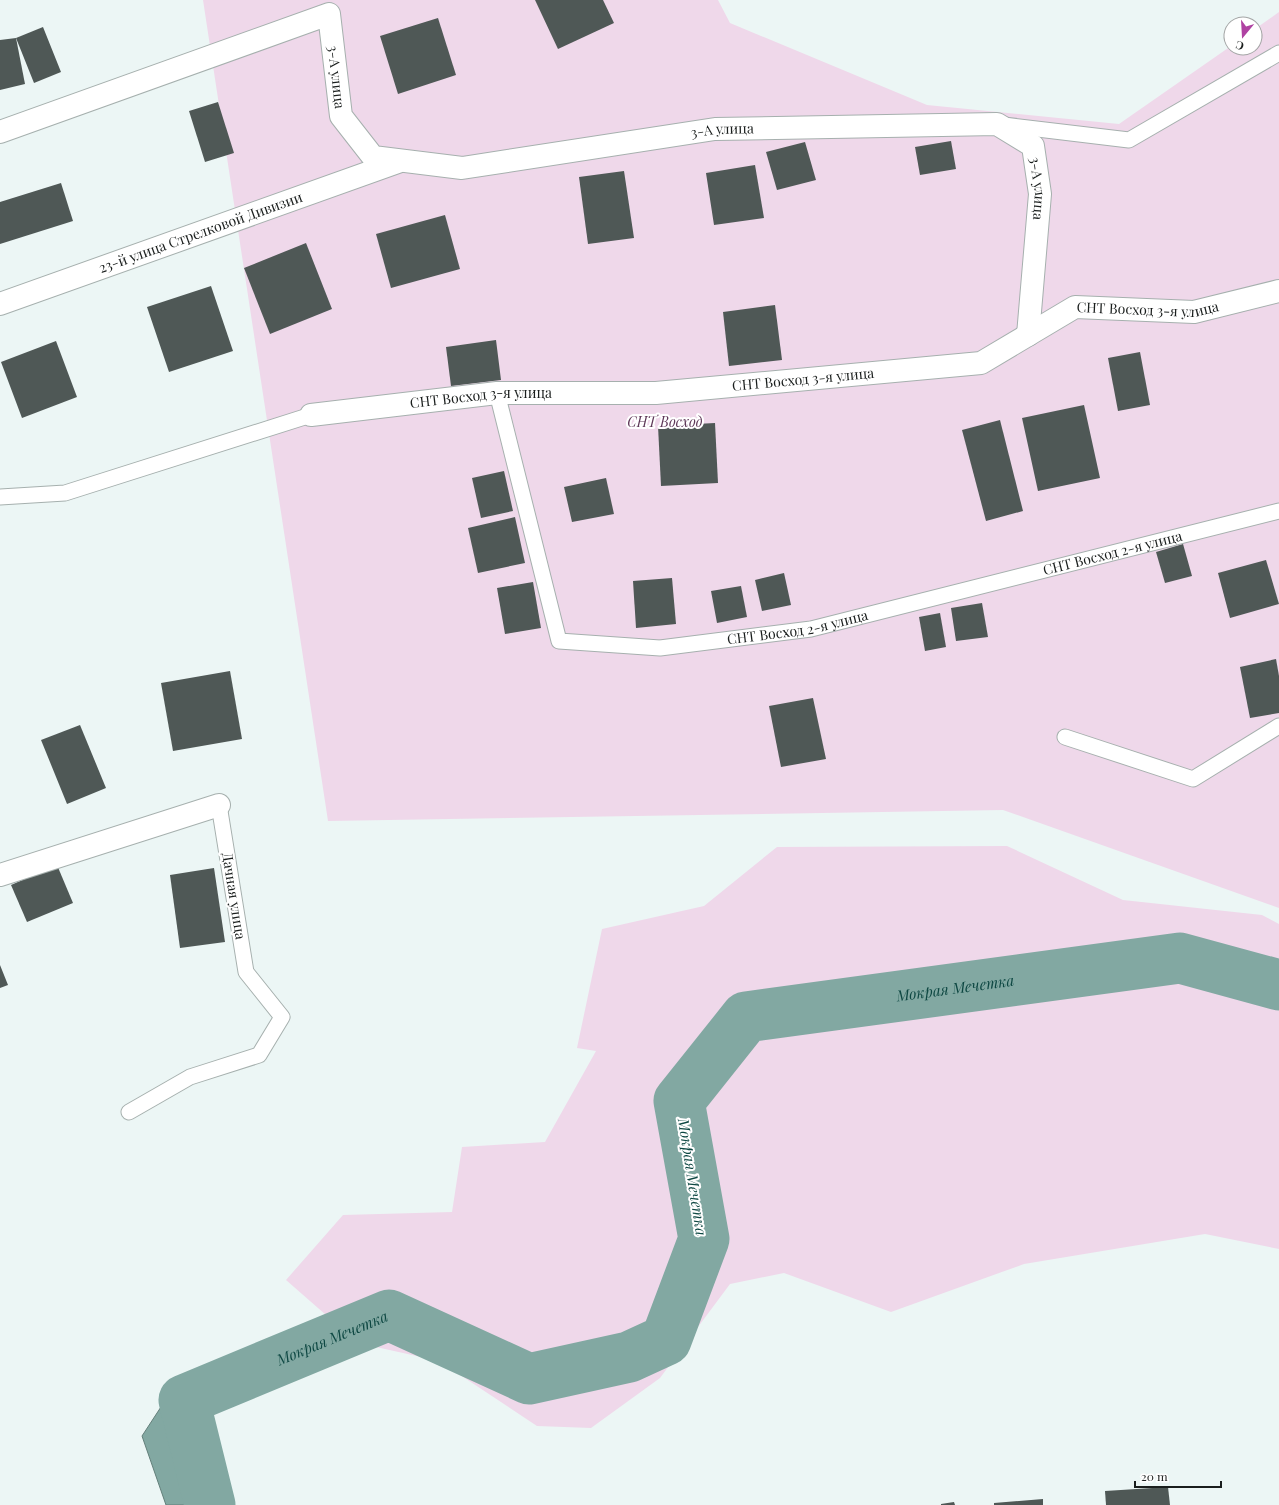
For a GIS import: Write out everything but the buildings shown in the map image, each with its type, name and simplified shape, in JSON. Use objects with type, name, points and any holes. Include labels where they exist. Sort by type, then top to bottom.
[{"type":"street","name":"3-А улица","points":[[0,132],[329,14],[341,116],[373,157],[462,168],[714,129],[997,124],[1033,146],[1038,180],[1040,194],[1028,335]]},
{"type":"street","name":"23-й улица Стрелковой Дивизии","points":[[0,304],[402,161]]},
{"type":"street","name":"СНТ Восход 3-я улица","points":[[311,415],[497,392],[656,393],[981,363],[1075,307],[1194,312],[1279,291]]},
{"type":"street","name":"Дачная улица","points":[[0,876],[219,805]]},
{"type":"lane","points":[[997,124],[1129,140],[1279,53]]},
{"type":"lane","name":"СНТ Восход 2-я улица","points":[[497,392],[559,641],[660,648],[811,629],[1279,511]]},
{"type":"lane","points":[[0,497],[66,493],[311,415]]},
{"type":"lane","points":[[1065,737],[1193,779],[1279,726]]},
{"type":"lane","name":"Дачная улица","points":[[129,1112],[190,1077],[259,1055],[282,1016],[246,972],[219,805]]},
{"type":"green space","name":"СНТ Восход","points":[[203,0],[718,0],[730,23],[927,105],[1119,124],[1223,52],[1223,56],[1263,56],[1263,23],[1279,12],[1279,908],[1003,810],[328,821]]},
{"type":"green space","points":[[1007,846],[1123,900],[1262,915],[1279,924],[1279,1249],[1205,1234],[1024,1264],[891,1312],[784,1273],[730,1284],[660,1378],[591,1428],[537,1426],[439,1361],[358,1343],[286,1280],[343,1215],[452,1212],[462,1147],[545,1142],[596,1051],[577,1048],[602,929],[704,906],[777,847]]},
{"type":"shaded area","points":[[174,1387],[219,1452],[224,1505],[166,1505],[142,1436]]},
{"type":"waterway","name":"Мокрая Мечетка","points":[[210,1505],[184,1400],[389,1315],[529,1379],[629,1357],[666,1340],[704,1239],[679,1101],[746,1017],[1180,958],[1279,985]]}]
